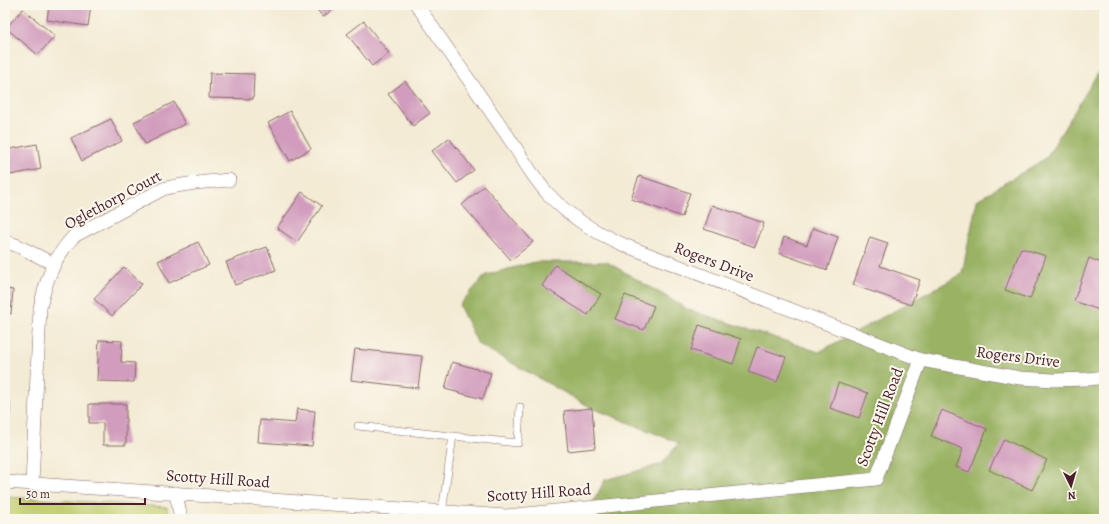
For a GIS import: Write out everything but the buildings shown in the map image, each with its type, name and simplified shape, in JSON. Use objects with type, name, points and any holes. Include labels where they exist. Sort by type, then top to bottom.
[{"type":"street","name":"Rogers Drive","points":[[417,5],[516,148],[534,177],[549,195],[560,205],[584,224],[603,236],[921,360],[1020,378],[1054,380],[1104,377]]},
{"type":"street","name":"Oglethorp Court","points":[[32,484],[40,308],[45,285],[54,264],[66,244],[74,236],[162,190],[196,182],[229,180]]},
{"type":"street","points":[[5,242],[16,245],[54,264]]},
{"type":"street","name":"Scotty Hill Road","points":[[5,482],[176,493],[389,513],[442,512],[506,516],[876,479],[921,360]]},
{"type":"street","points":[[176,493],[181,519]]},
{"type":"lane","points":[[358,426],[518,443],[520,407]]},
{"type":"lane","points":[[442,512],[453,436]]},
{"type":"green space","points":[[1104,63],[1104,519],[584,519],[605,480],[662,464],[679,443],[592,408],[478,344],[459,305],[486,275],[535,262],[607,262],[689,310],[819,352],[962,274],[977,200],[1046,158]]},
{"type":"green space","points":[[5,497],[167,507],[169,519],[5,519]]}]
